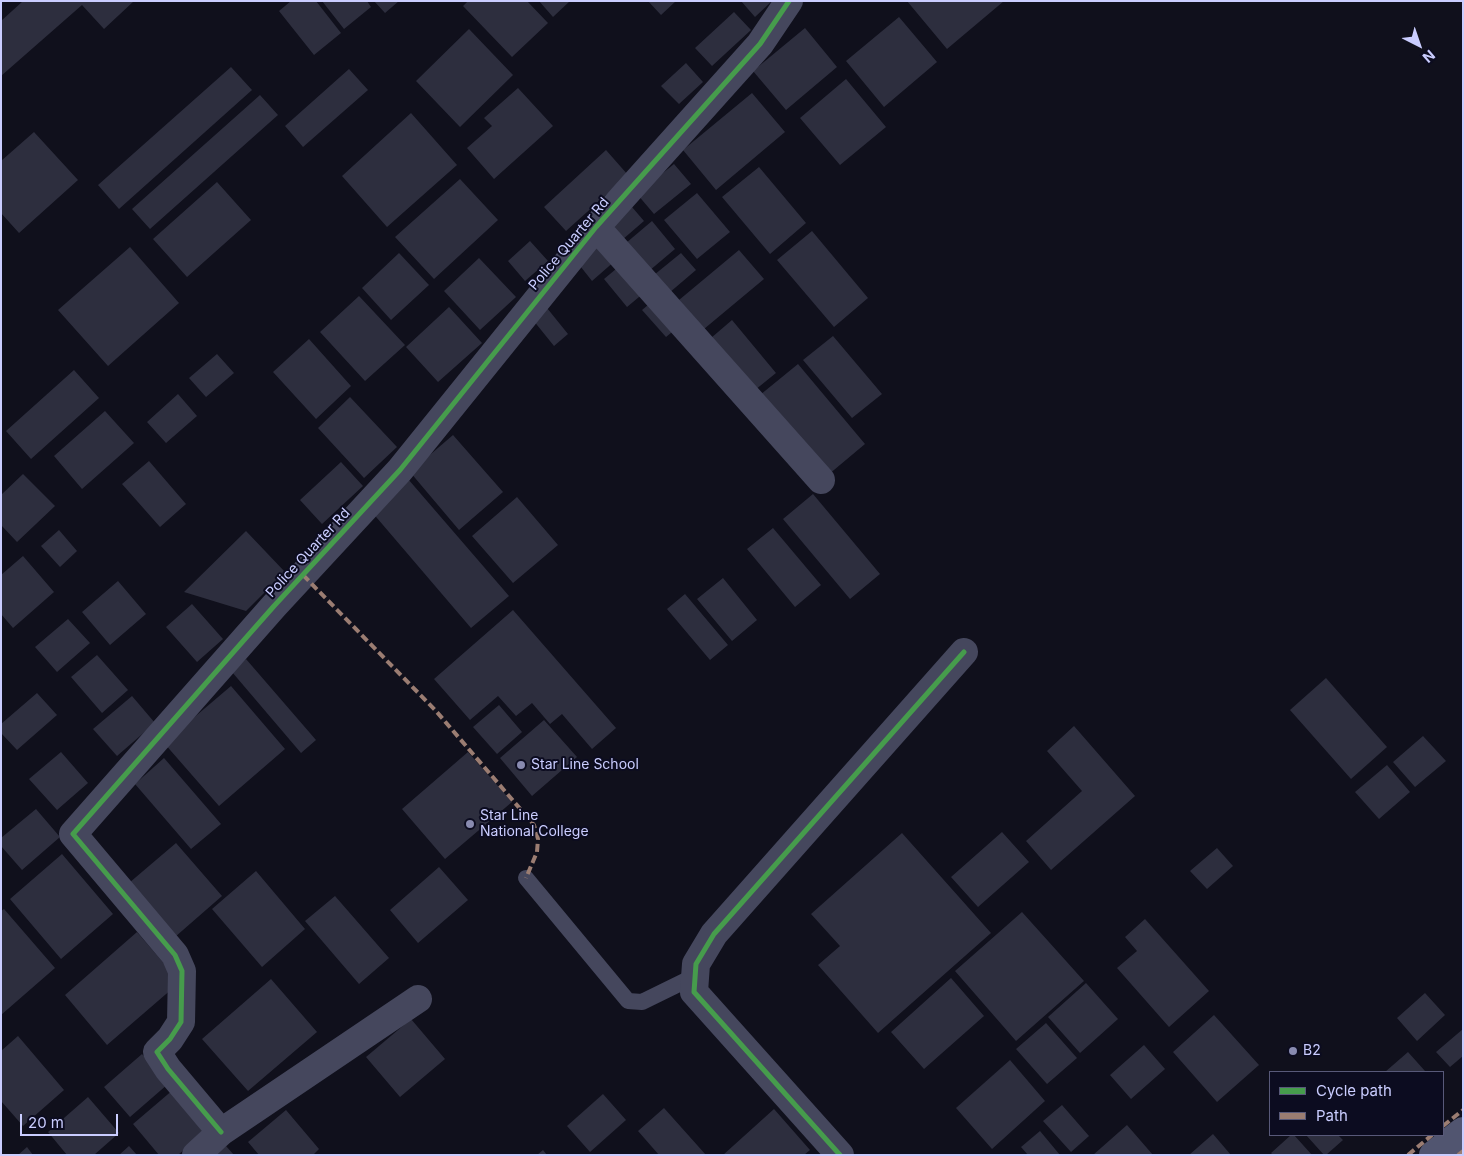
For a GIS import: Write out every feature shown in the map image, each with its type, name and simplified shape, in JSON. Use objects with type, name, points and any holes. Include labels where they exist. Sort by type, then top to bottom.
[{"type":"main road","points":[[1433,1155],[1463,1131]]},
{"type":"street","name":"Police Quarter Rd","points":[[221,1132],[156,1052],[170,1039],[181,1022],[182,971],[175,955],[73,834],[268,613],[400,470],[596,227],[760,44],[790,1]]},
{"type":"street","points":[[596,227],[821,480]]},
{"type":"street","points":[[840,1155],[694,992],[696,964],[714,934],[964,652]]},
{"type":"street","points":[[196,1155],[221,1132],[418,999]]},
{"type":"lane","points":[[526,878],[628,1001],[642,1002],[695,976]]},
{"type":"building","points":[[23,1],[134,1],[104,29],[82,5],[1,76],[1,21]]},
{"type":"building","points":[[291,1],[316,1],[341,33],[314,55],[279,11]]},
{"type":"building","points":[[322,1],[367,1],[371,7],[344,29]]},
{"type":"building","points":[[374,1],[399,1],[385,13]]},
{"type":"building","points":[[468,1],[527,1],[548,23],[512,57],[463,6]]},
{"type":"building","points":[[539,1],[570,1],[553,17]]},
{"type":"building","points":[[648,1],[676,1],[661,15]]},
{"type":"building","points":[[741,1],[772,1],[755,17]]},
{"type":"building","points":[[907,1],[1004,1],[947,49]]},
{"type":"building","points":[[734,12],[751,30],[712,66],[695,48]]},
{"type":"building","points":[[899,17],[937,62],[884,107],[846,61]]},
{"type":"building","points":[[805,28],[837,67],[786,110],[753,71]]},
{"type":"building","points":[[469,29],[513,75],[460,127],[416,81]]},
{"type":"building","points":[[686,63],[703,82],[679,104],[661,86]]},
{"type":"building","points":[[231,67],[252,90],[119,209],[98,185]]},
{"type":"building","points":[[349,69],[368,90],[303,147],[285,126]]},
{"type":"building","points":[[846,79],[886,127],[840,165],[800,118]]},
{"type":"building","points":[[518,88],[553,126],[494,179],[467,148],[492,126],[484,118]]},
{"type":"building","points":[[752,93],[785,132],[716,190],[683,150]]},
{"type":"building","points":[[260,95],[278,115],[150,229],[132,209]]},
{"type":"building","points":[[411,113],[457,165],[387,227],[342,176]]},
{"type":"building","points":[[34,132],[78,180],[19,233],[1,213],[1,161]]},
{"type":"building","points":[[606,150],[628,175],[566,231],[544,207]]},
{"type":"building","points":[[674,164],[691,184],[654,214],[637,194]]},
{"type":"building","points":[[759,167],[806,223],[770,254],[722,197]]},
{"type":"building","points":[[460,179],[498,220],[434,279],[395,237]]},
{"type":"building","points":[[217,182],[251,220],[187,277],[153,239]]},
{"type":"building","points":[[697,193],[730,232],[697,259],[664,220]]},
{"type":"building","points":[[632,207],[644,221],[622,240],[610,225]]},
{"type":"building","points":[[652,221],[675,249],[649,271],[626,243]]},
{"type":"building","points":[[812,231],[868,298],[834,327],[777,260]]},
{"type":"building","points":[[530,241],[548,261],[525,281],[508,261]]},
{"type":"building","points":[[601,242],[616,260],[592,281],[577,262]]},
{"type":"building","points":[[130,247],[179,303],[108,366],[58,310]]},
{"type":"building","points":[[739,250],[764,279],[704,329],[679,300]]},
{"type":"building","points":[[399,253],[429,285],[391,320],[362,288]]},
{"type":"building","points":[[681,253],[696,270],[669,293],[654,275]]},
{"type":"building","points":[[479,258],[516,297],[480,330],[444,291]]},
{"type":"building","points":[[622,264],[645,292],[627,307],[604,279]]},
{"type":"building","points":[[359,296],[405,345],[365,381],[320,332]]},
{"type":"building","points":[[654,300],[677,328],[666,337],[642,310]]},
{"type":"building","points":[[449,307],[482,343],[438,382],[406,347]]},
{"type":"building","points":[[547,308],[568,334],[554,346],[533,320]]},
{"type":"building","points":[[732,320],[776,373],[755,390],[711,338]]},
{"type":"building","points":[[833,336],[882,394],[852,418],[803,360]]},
{"type":"building","points":[[309,339],[351,386],[316,419],[273,372]]},
{"type":"building","points":[[217,354],[234,373],[206,397],[189,378]]},
{"type":"building","points":[[798,364],[865,444],[828,475],[760,395]]},
{"type":"building","points":[[74,370],[99,398],[31,459],[6,431]]},
{"type":"building","points":[[178,394],[197,416],[166,443],[147,422]]},
{"type":"building","points":[[350,397],[397,447],[364,478],[318,428]]},
{"type":"building","points":[[105,411],[134,443],[82,489],[54,456]]},
{"type":"building","points":[[453,435],[503,492],[459,530],[410,472]]},
{"type":"building","points":[[149,461],[186,504],[160,527],[122,484]]},
{"type":"building","points":[[341,462],[363,486],[322,524],[300,500]]},
{"type":"building","points":[[23,474],[55,506],[17,542],[1,525],[1,495]]},
{"type":"building","points":[[408,479],[509,596],[471,628],[371,511]]},
{"type":"building","points":[[813,494],[880,574],[850,599],[783,519]]},
{"type":"building","points":[[517,497],[558,545],[513,583],[472,536]]},
{"type":"building","points":[[773,528],[821,585],[795,607],[747,549]]},
{"type":"building","points":[[59,530],[77,551],[60,567],[41,546]]},
{"type":"building","points":[[246,531],[285,572],[246,611],[184,592]]},
{"type":"building","points":[[23,556],[54,592],[13,628],[1,614],[1,575]]},
{"type":"building","points":[[723,578],[757,620],[732,641],[697,599]]},
{"type":"building","points":[[118,581],[146,614],[110,645],[82,612]]},
{"type":"building","points":[[685,594],[728,645],[710,660],[667,609]]},
{"type":"building","points":[[192,604],[223,639],[197,662],[166,627]]},
{"type":"building","points":[[513,610],[616,728],[592,749],[562,714],[550,724],[532,703],[516,716],[498,696],[470,720],[434,679]]},
{"type":"building","points":[[68,619],[90,643],[57,672],[35,647]]},
{"type":"building","points":[[97,655],[128,690],[102,713],[71,677]]},
{"type":"building","points":[[246,659],[316,740],[301,753],[232,672]]},
{"type":"building","points":[[1326,678],[1387,747],[1351,779],[1290,710]]},
{"type":"building","points":[[231,686],[285,749],[219,806],[164,743]]},
{"type":"building","points":[[37,693],[57,715],[17,750],[1,733],[1,724]]},
{"type":"building","points":[[132,696],[155,723],[117,756],[93,729]]},
{"type":"building","points":[[499,705],[522,732],[497,754],[473,727]]},
{"type":"building","points":[[544,720],[577,757],[532,796],[500,758]]},
{"type":"building","points":[[1074,726],[1135,796],[1051,870],[1026,841],[1082,791],[1047,751]]},
{"type":"building","points":[[1423,736],[1446,761],[1415,787],[1393,762]]},
{"type":"building","points":[[61,752],[88,783],[57,810],[29,779]]},
{"type":"building","points":[[468,752],[512,802],[445,859],[402,809]]},
{"type":"building","points":[[164,758],[221,824],[191,849],[135,784]]},
{"type":"building","points":[[1387,765],[1410,792],[1379,819],[1355,792]]},
{"type":"building","points":[[36,809],[60,837],[22,870],[1,846],[1,838]]},
{"type":"building","points":[[1002,832],[1029,862],[978,907],[951,877]]},
{"type":"building","points":[[902,833],[991,933],[878,1033],[818,965],[840,946],[811,914]]},
{"type":"building","points":[[176,843],[222,896],[175,937],[129,883]]},
{"type":"building","points":[[1217,848],[1233,866],[1207,889],[1190,871]]},
{"type":"building","points":[[62,854],[113,914],[61,959],[10,899]]},
{"type":"building","points":[[439,867],[468,900],[418,943],[390,910]]},
{"type":"building","points":[[256,871],[305,929],[262,967],[212,909]]},
{"type":"building","points":[[335,896],[389,958],[359,984],[305,921]]},
{"type":"building","points":[[4,909],[55,968],[1,1015],[1,911]]},
{"type":"building","points":[[1022,912],[1084,981],[1016,1041],[955,971]]},
{"type":"building","points":[[1145,919],[1209,991],[1169,1027],[1117,968],[1137,951],[1125,937]]},
{"type":"building","points":[[137,932],[180,982],[107,1045],[65,995]]},
{"type":"building","points":[[951,978],[984,1016],[924,1069],[891,1032]]},
{"type":"building","points":[[271,979],[317,1032],[248,1091],[202,1039]]},
{"type":"building","points":[[1086,983],[1118,1019],[1080,1053],[1048,1017]]},
{"type":"building","points":[[1425,993],[1445,1015],[1417,1041],[1397,1018]]},
{"type":"building","points":[[1214,1015],[1259,1065],[1217,1102],[1173,1052]]},
{"type":"building","points":[[411,1019],[445,1059],[400,1097],[366,1057]]},
{"type":"building","points":[[1046,1023],[1077,1058],[1047,1084],[1016,1049]]},
{"type":"building","points":[[1463,1029],[1463,1056],[1450,1067],[1436,1052]]},
{"type":"building","points":[[18,1036],[64,1090],[23,1126],[1,1101],[1,1051]]},
{"type":"building","points":[[1144,1045],[1165,1069],[1131,1099],[1110,1075]]},
{"type":"building","points":[[1408,1052],[1425,1071],[1386,1071]]},
{"type":"building","points":[[142,1054],[168,1084],[130,1117],[104,1087]]},
{"type":"building","points":[[1010,1060],[1045,1101],[992,1149],[956,1108]]},
{"type":"building","points":[[174,1089],[208,1129],[178,1155],[159,1155],[133,1124]]},
{"type":"building","points":[[603,1094],[626,1120],[590,1152],[567,1126]]},
{"type":"building","points":[[88,1097],[119,1133],[94,1155],[67,1155],[48,1132]]},
{"type":"building","points":[[1062,1105],[1089,1136],[1071,1152],[1043,1121]]},
{"type":"building","points":[[664,1108],[706,1155],[659,1155],[638,1131]]},
{"type":"building","points":[[774,1109],[810,1150],[804,1155],[723,1155]]},
{"type":"building","points":[[286,1110],[319,1149],[313,1155],[259,1155],[248,1142]]},
{"type":"building","points":[[1127,1125],[1153,1155],[1093,1155]]},
{"type":"building","points":[[1040,1131],[1060,1155],[1028,1155],[1021,1147]]},
{"type":"building","points":[[1213,1134],[1231,1155],[1189,1155]]},
{"type":"building","points":[[1290,1136],[1295,1136],[1312,1155],[1273,1155],[1271,1153]]},
{"type":"building","points":[[1307,1136],[1339,1136],[1343,1140],[1324,1155]]},
{"type":"building","points":[[129,1146],[137,1155],[119,1155]]},
{"type":"building","points":[[226,1146],[234,1155],[215,1155]]},
{"type":"building","points":[[27,1147],[33,1155],[18,1155]]},
{"type":"building","points":[[543,1150],[547,1155],[537,1155]]},
{"type":"marked path","points":[[303,575],[436,711],[534,825],[538,839],[537,852],[526,878]]},
{"type":"marked path","points":[[1444,1125],[1463,1110]]},
{"type":"marked path","points":[[1408,1155],[1431,1136]]},
{"type":"marked path","points":[[1458,1155],[1463,1151]]},
{"type":"cycle path","points":[[221,1132],[168,1069],[157,1052],[170,1039],[181,1022],[182,971],[175,955],[73,834],[274,606],[400,470],[596,227],[760,44],[789,1]]},
{"type":"cycle path","points":[[840,1155],[694,992],[696,964],[714,934],[964,652]]},
{"type":"place","name":"Star Line School","points":[[521,765]]},
{"type":"place","name":"Star Line National College","points":[[470,824]]},
{"type":"place","name":"B2","points":[[1293,1051]]}]
